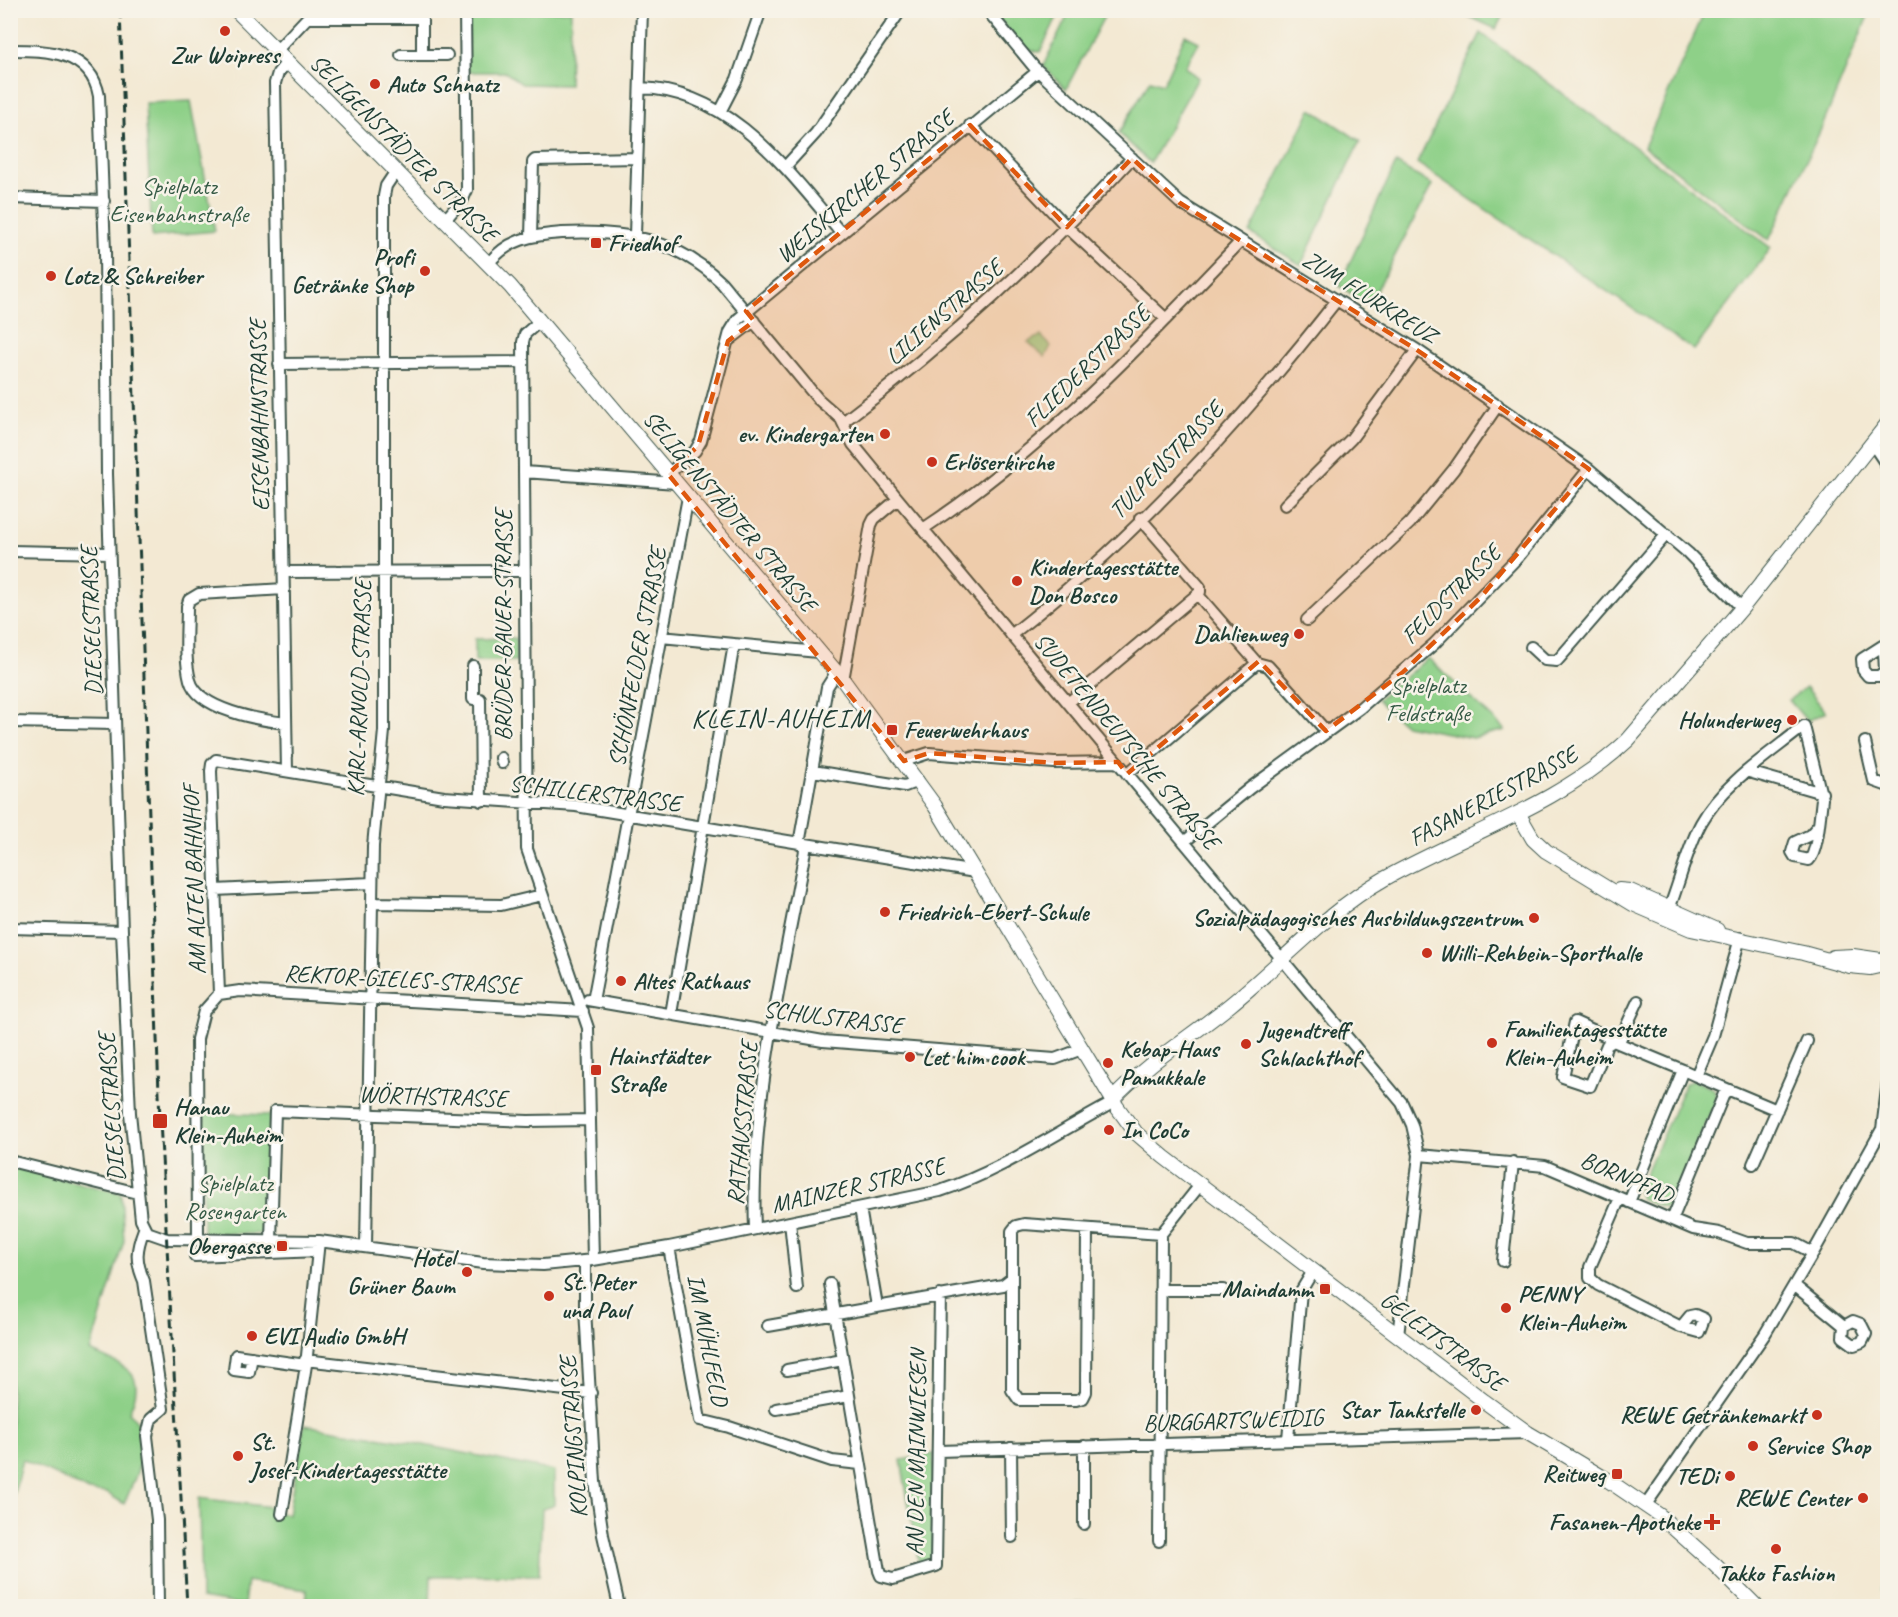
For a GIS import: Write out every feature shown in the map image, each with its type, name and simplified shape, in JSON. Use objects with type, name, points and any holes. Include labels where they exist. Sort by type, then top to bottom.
[{"type":"main road","name":"SELIGENSTÄDTER STRASSE","points":[[236,10],[445,220],[540,321],[839,677],[918,781],[1113,1100]]},
{"type":"main road","name":"FASANERIESTRASSE","points":[[1113,1100],[1283,959],[1334,913],[1369,888],[1571,785],[1619,748],[1742,608],[1887,423]]},
{"type":"main road","points":[[1518,813],[1533,839],[1546,851],[1611,888],[1630,891],[1667,914],[1735,937],[1822,957],[1850,966],[1870,968],[1887,963]]},
{"type":"main road","name":"GELEITSTRASSE","points":[[1113,1100],[1136,1133],[1200,1185],[1528,1433],[1645,1506],[1689,1540],[1756,1606]]},
{"type":"street","points":[[445,220],[468,190],[465,10]]},
{"type":"street","points":[[634,235],[642,10]]},
{"type":"street","points":[[720,112],[737,79],[761,10]]},
{"type":"street","points":[[785,167],[816,133],[901,10]]},
{"type":"street","name":"ZUM FLURKREUZ","points":[[987,10],[1038,71],[1180,203],[1417,350],[1589,469],[1667,534],[1742,608]]},
{"type":"street","points":[[276,51],[307,18],[401,14],[422,18],[422,55]]},
{"type":"street","name":"DIESELSTRASSE","points":[[10,50],[63,54],[78,62],[93,79],[100,101],[110,553],[122,931],[130,1113],[144,1229]]},
{"type":"street","points":[[401,55],[447,55]]},
{"type":"street","name":"EISENBAHNSTRASSE","points":[[287,62],[278,73],[275,84],[287,771]]},
{"type":"street","name":"WEISKIRCHER STRASSE","points":[[672,478],[698,447],[732,326],[970,125],[1038,71]]},
{"type":"street","points":[[640,88],[674,92],[720,112],[756,138],[785,167],[841,233]]},
{"type":"street","points":[[970,125],[1067,227],[1166,319]]},
{"type":"street","points":[[531,237],[533,162],[535,160],[637,158]]},
{"type":"street","name":"LILIENSTRASSE","points":[[843,422],[961,329],[1067,227],[1132,158]]},
{"type":"street","name":"KARL-ARNOLD-STRASSE","points":[[366,1246],[372,883],[374,832],[384,731],[384,191],[396,171]]},
{"type":"street","points":[[10,198],[104,201]]},
{"type":"street","name":"SUDETENDEUTSCHE STRASSE","points":[[488,264],[505,246],[531,237],[592,232],[634,235],[678,251],[697,262],[721,282],[818,399],[843,422],[853,444],[898,499],[1402,1103],[1412,1125],[1419,1155],[1398,1336]]},
{"type":"street","name":"FLIEDERSTRASSE","points":[[923,529],[980,490],[1061,424],[1241,241]]},
{"type":"street","name":"TULPENSTRASSE","points":[[1011,634],[1092,566],[1140,518],[1257,396],[1336,300]]},
{"type":"street","name":"BRÜDER-BAUER-STRASSE","points":[[540,321],[524,338],[523,362],[524,571],[519,671],[527,853],[578,999]]},
{"type":"street","points":[[728,341],[754,321]]},
{"type":"street","points":[[1286,505],[1351,439],[1417,350]]},
{"type":"street","points":[[279,364],[523,362]]},
{"type":"street","points":[[1307,620],[1410,523],[1454,469],[1498,405]]},
{"type":"street","points":[[1872,443],[1887,467]]},
{"type":"street","name":"FELDSTRASSE","points":[[1184,842],[1326,731],[1360,708],[1402,673],[1480,598],[1518,557],[1589,469]]},
{"type":"street","points":[[524,472],[672,478]]},
{"type":"street","name":"SCHÖNFELDER STRASSE","points":[[594,1001],[688,497]]},
{"type":"street","name":"RATHAUSSTRASSE","points":[[755,1229],[754,1171],[772,1032],[827,687],[839,677],[871,525],[880,513],[898,499]]},
{"type":"street","points":[[1068,704],[1198,595],[1200,587],[1140,518]]},
{"type":"street","points":[[1531,647],[1545,660],[1557,661],[1667,534]]},
{"type":"street","points":[[10,551],[110,553]]},
{"type":"street","points":[[284,572],[524,571]]},
{"type":"street","points":[[284,589],[199,594],[189,600],[187,606],[189,675],[199,695],[212,704],[250,717],[286,723]]},
{"type":"street","points":[[1198,595],[1257,663],[1268,666],[1326,731]]},
{"type":"street","points":[[661,637],[818,652]]},
{"type":"street","points":[[675,1015],[702,828],[734,644]]},
{"type":"street","points":[[1127,774],[1257,663]]},
{"type":"street","points":[[473,666],[473,699],[483,699],[484,752],[481,801]]},
{"type":"street","points":[[10,722],[115,724]]},
{"type":"street","points":[[1667,914],[1701,822],[1720,798],[1804,726],[1822,793],[1818,826]]},
{"type":"street","points":[[1866,742],[1874,782],[1887,786]]},
{"type":"street","points":[[904,760],[929,753],[1054,763],[1118,762]]},
{"type":"street","name":"SCHILLERSTRASSE","points":[[212,764],[220,760],[379,787],[481,801],[561,804],[975,872]]},
{"type":"street","name":"AM ALTEN BAHNHOF","points":[[198,1240],[197,1038],[204,1011],[219,993],[212,764]]},
{"type":"street","points":[[813,771],[905,786],[918,781]]},
{"type":"street","points":[[1749,772],[1822,793]]},
{"type":"street","points":[[215,890],[372,883]]},
{"type":"street","points":[[372,903],[501,904],[542,895]]},
{"type":"street","points":[[10,928],[122,931]]},
{"type":"street","points":[[1696,1076],[1713,1036],[1735,937]]},
{"type":"street","name":"REKTOR-GIELES-STRASSE","points":[[219,993],[240,991],[583,1011]]},
{"type":"street","points":[[195,1256],[318,1246],[366,1246],[497,1264],[589,1261],[589,1034],[578,999]]},
{"type":"street","name":"SCHULSTRASSE","points":[[578,999],[834,1042],[1055,1059],[1082,1049]]},
{"type":"street","points":[[1638,1001],[1618,1041],[1607,1046],[1590,1086],[1563,1077],[1575,1022],[1618,1041],[1683,1070],[1696,1076],[1777,1110]]},
{"type":"street","points":[[1753,1164],[1807,1041]]},
{"type":"street","points":[[1681,1327],[1598,1285],[1590,1278],[1590,1267],[1625,1200],[1683,1070]]},
{"type":"street","points":[[1645,1506],[1765,1334],[1813,1253],[1886,1123],[1887,1081]]},
{"type":"street","points":[[1672,1220],[1726,1089]]},
{"type":"street","name":"MAINZER STRASSE","points":[[589,1261],[669,1247],[940,1191],[966,1182],[1107,1106],[1113,1100]]},
{"type":"street","name":"WÖRTHSTRASSE","points":[[271,1240],[275,1110],[528,1121],[590,1120]]},
{"type":"street","name":"BORNPFAD","points":[[1419,1155],[1513,1162],[1552,1168],[1693,1230],[1719,1233],[1747,1243],[1788,1242],[1813,1253]]},
{"type":"street","points":[[10,1161],[138,1193]]},
{"type":"street","points":[[1503,1261],[1513,1162]]},
{"type":"street","points":[[1159,1540],[1161,1234],[1200,1185]]},
{"type":"street","points":[[860,1208],[877,1306]]},
{"type":"street","points":[[790,1222],[797,1288]]},
{"type":"street","points":[[1086,1228],[1086,1392],[1080,1400],[1019,1400],[1014,1397],[1012,1390],[1012,1231],[1016,1226],[1024,1224],[1086,1228],[1161,1234]]},
{"type":"street","points":[[158,1606],[157,1520],[147,1436],[151,1419],[163,1409],[144,1281],[136,1264],[136,1253],[144,1229],[154,1237],[167,1239],[271,1240],[318,1246]]},
{"type":"street","points":[[282,1514],[305,1363],[318,1246]]},
{"type":"street","name":"IM MÜHLFELD","points":[[669,1247],[700,1420],[832,1461],[860,1464]]},
{"type":"street","name":"KOLPINGSTRASSE","points":[[589,1261],[585,1309],[597,1500],[619,1606]]},
{"type":"street","points":[[1288,1439],[1301,1291],[1313,1271]]},
{"type":"street","points":[[768,1326],[1004,1285],[1012,1278]]},
{"type":"street","points":[[830,1284],[860,1464]]},
{"type":"street","points":[[1794,1285],[1844,1326]]},
{"type":"street","points":[[1160,1290],[1223,1290]]},
{"type":"street","name":"AN DEN MAINWIESEN","points":[[860,1464],[881,1576],[893,1579],[936,1566],[939,1295]]},
{"type":"street","points":[[252,1358],[591,1394]]},
{"type":"street","points":[[787,1370],[843,1360]]},
{"type":"street","points":[[776,1409],[849,1396]]},
{"type":"street","name":"BURGGARTSWEIDIG","points":[[939,1451],[1528,1433]]},
{"type":"street","points":[[1084,1446],[1084,1524]]},
{"type":"street","points":[[1011,1448],[1012,1537]]},
{"type":"highlighted area","points":[[970,125],[1067,227],[1132,158],[1180,203],[1417,350],[1589,469],[1480,598],[1402,673],[1326,731],[1259,661],[1127,774],[1118,762],[1054,763],[929,753],[904,761],[668,474],[698,446],[728,341],[754,321],[746,311]]},
{"type":"green space","points":[[1470,10],[1505,11],[1496,29],[1468,16]]},
{"type":"green space","points":[[468,11],[571,11],[569,85],[522,84],[505,72],[467,72]]},
{"type":"green space","points":[[993,11],[1060,11],[1040,52],[1023,49]]},
{"type":"green space","points":[[1070,11],[1107,11],[1066,89],[1043,66]]},
{"type":"green space","points":[[1705,11],[1870,11],[1822,127],[1769,240],[1644,147]]},
{"type":"green space","points":[[1481,33],[1771,248],[1694,350],[1417,163]]},
{"type":"green space","points":[[1185,35],[1199,42],[1185,67],[1198,78],[1150,163],[1119,133],[1150,80],[1163,84]]},
{"type":"green space","name":"Spielplatz Eisenbahnstraße","points":[[191,101],[215,231],[152,237],[145,103]]},
{"type":"green space","points":[[1311,109],[1360,141],[1301,265],[1250,233]]},
{"type":"green space","points":[[1396,163],[1432,185],[1369,305],[1339,286]]},
{"type":"green space","points":[[1041,336],[1051,346],[1045,357],[1028,342]]},
{"type":"green space","points":[[516,638],[516,661],[475,661],[475,639]]},
{"type":"green space","name":"Spielplatz Feldstraße","points":[[1428,658],[1505,730],[1473,738],[1405,725],[1377,700]]},
{"type":"green space","points":[[1806,687],[1826,712],[1807,721],[1789,700]]},
{"type":"green space","points":[[1693,1080],[1714,1089],[1717,1099],[1670,1204],[1665,1208],[1641,1199],[1638,1191],[1685,1084]]},
{"type":"green space","name":"Spielplatz Rosengarten","points":[[204,1113],[270,1115],[267,1234],[203,1233]]},
{"type":"green space","points":[[11,1167],[121,1193],[124,1241],[90,1351],[123,1366],[134,1378],[136,1387],[129,1412],[142,1433],[142,1457],[124,1504],[107,1493],[89,1491],[22,1459],[11,1506]]},
{"type":"green space","points":[[304,1425],[419,1444],[554,1471],[554,1505],[542,1508],[539,1575],[431,1576],[430,1606],[306,1606],[307,1590],[247,1581],[244,1605],[201,1598],[199,1498],[271,1507],[271,1512],[288,1514]]},
{"type":"green space","points":[[934,1454],[935,1563],[919,1565],[901,1460]]},
{"type":"green space","points":[[1084,1602],[1158,1606],[1058,1606]]},
{"type":"waterway","points":[[1883,1590],[1888,1575]]},
{"type":"railway","points":[[120,10],[160,1121],[187,1606]]},
{"type":"place","name":"Zur Woipress","points":[[225,31]]},
{"type":"place","name":"Auto Schnatz","points":[[375,84]]},
{"type":"place","name":"Friedhof","points":[[596,243]]},
{"type":"place","name":"Profi Getränke Shop","points":[[425,271]]},
{"type":"place","name":"Lotz & Schreiber","points":[[51,276]]},
{"type":"place","name":"ev. Kindergarten","points":[[885,434]]},
{"type":"place","name":"Erlöserkirche","points":[[932,462]]},
{"type":"place","name":"Kindertagesstätte Don Bosco","points":[[1017,581]]},
{"type":"place","name":"Dahlienweg","points":[[1299,634]]},
{"type":"place","name":"Holunderweg","points":[[1792,720]]},
{"type":"place","name":"Feuerwehrhaus","points":[[892,730]]},
{"type":"place","name":"Friedrich-Ebert-Schule","points":[[885,912]]},
{"type":"place","name":"Sozialpädagogisches Ausbildungszentrum","points":[[1534,918]]},
{"type":"place","name":"Willi-Rehbein-Sporthalle","points":[[1427,953]]},
{"type":"place","name":"Altes Rathaus","points":[[621,981]]},
{"type":"place","name":"Familientagesstätte Klein-Auheim","points":[[1492,1043]]},
{"type":"place","name":"Jugendtreff Schlachthof","points":[[1246,1044]]},
{"type":"place","name":"Let him cook","points":[[910,1057]]},
{"type":"place","name":"Kebap-Haus Pamukkale","points":[[1108,1063]]},
{"type":"place","name":"Hainstädter Straße","points":[[596,1070]]},
{"type":"place","name":"Hanau Klein-Auheim","points":[[160,1121]]},
{"type":"place","name":"In CoCo","points":[[1109,1130]]},
{"type":"place","name":"Obergasse","points":[[282,1246]]},
{"type":"place","name":"Hotel Grüner Baum","points":[[467,1272]]},
{"type":"place","name":"Maindamm","points":[[1325,1289]]},
{"type":"place","name":"St. Peter und Paul","points":[[549,1296]]},
{"type":"place","name":"PENNY Klein-Auheim","points":[[1506,1308]]},
{"type":"place","name":"EVI Audio GmbH","points":[[252,1336]]},
{"type":"place","name":"Star Tankstelle","points":[[1476,1410]]},
{"type":"place","name":"REWE Getränkemarkt","points":[[1817,1415]]},
{"type":"place","name":"Service Shop","points":[[1753,1446]]},
{"type":"place","name":"St. Josef-Kindertagesstätte","points":[[238,1456]]},
{"type":"place","name":"Reitweg","points":[[1617,1474]]},
{"type":"place","name":"TEDi","points":[[1730,1476]]},
{"type":"place","name":"REWE Center","points":[[1863,1498]]},
{"type":"place","name":"Fasanen-Apotheke","points":[[1712,1522]]},
{"type":"place","name":"Takko Fashion","points":[[1776,1549]]},
{"type":"district","name":"KLEIN-AUHEIM","points":[[781,718]]}]
